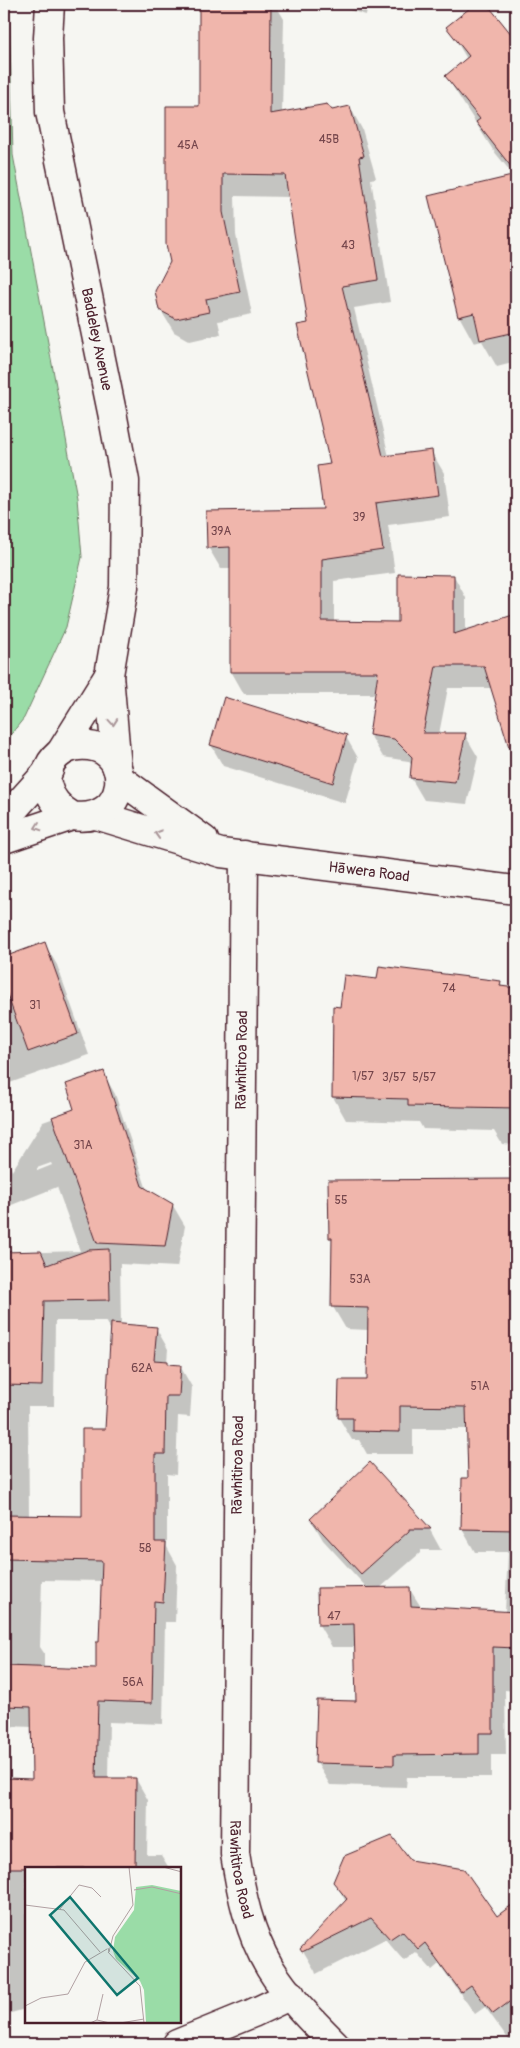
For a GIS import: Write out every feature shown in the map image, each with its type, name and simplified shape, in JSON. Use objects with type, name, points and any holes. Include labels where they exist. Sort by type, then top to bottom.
[{"type":"street","name":"Baddeley Avenue","points":[[50,4],[48,38],[50,112],[125,481],[124,587],[109,675],[119,774]]},
{"type":"street","name":"Baddeley Avenue","points":[[4,820],[55,761],[109,675]]},
{"type":"street","points":[[4,839],[106,810],[114,801],[118,790],[119,774],[112,758],[104,751],[93,746],[82,745],[72,747],[55,761],[47,780],[48,791],[53,802],[62,810],[84,816]]},
{"type":"street","name":"Hāwera Road","points":[[119,774],[232,854]]},
{"type":"street","name":"Hāwera Road","points":[[84,816],[232,854],[297,864],[516,890]]},
{"type":"street","name":"Rāwhitiroa Road","points":[[232,854],[234,1854],[241,1895],[253,1932],[270,1967],[291,1995],[335,2044]]},
{"type":"street","points":[[177,2044],[254,2013],[291,1995]]},
{"type":"green space","points":[[4,4],[9,4],[13,155],[77,498],[82,557],[66,627],[24,718],[4,743]]},
{"type":"building","points":[[199,4],[271,4],[270,114],[327,104],[332,110],[350,106],[364,156],[359,157],[378,280],[342,286],[383,456],[432,450],[438,495],[376,503],[383,550],[322,559],[322,621],[398,622],[398,574],[454,575],[454,634],[516,614],[516,746],[509,747],[484,666],[436,666],[423,733],[466,733],[455,782],[410,778],[412,757],[394,739],[369,735],[378,672],[230,672],[230,547],[207,548],[206,511],[323,509],[317,466],[330,464],[297,325],[308,323],[285,175],[223,174],[223,212],[240,292],[206,299],[209,312],[176,319],[159,310],[155,291],[170,262],[166,244],[166,106],[199,106]]},
{"type":"building","points":[[475,4],[487,4],[516,40],[516,173],[476,122],[480,119],[445,76],[469,56],[446,27]]},
{"type":"building","points":[[516,175],[516,332],[480,340],[474,313],[458,317],[428,196]]},
{"type":"building","points":[[224,697],[347,735],[333,783],[210,745]]},
{"type":"building","points":[[45,942],[78,1034],[28,1052],[4,986],[4,957]]},
{"type":"building","points":[[379,966],[501,981],[500,986],[516,988],[516,1108],[408,1106],[408,1099],[332,1097],[333,1006],[340,1007],[344,975],[377,979]]},
{"type":"building","points":[[104,1071],[142,1186],[173,1204],[165,1246],[97,1243],[52,1117],[74,1109],[66,1084]]},
{"type":"building","points":[[516,1179],[516,1530],[461,1529],[462,1478],[468,1478],[466,1407],[400,1406],[400,1432],[353,1431],[353,1418],[338,1418],[339,1380],[367,1380],[368,1308],[331,1307],[332,1238],[329,1238],[328,1180]]},
{"type":"building","points":[[109,1249],[110,1300],[44,1301],[42,1386],[4,1385],[4,1252],[41,1251],[47,1265],[88,1250]]},
{"type":"building","points":[[111,1323],[157,1327],[154,1360],[168,1361],[168,1364],[181,1365],[179,1396],[166,1396],[165,1454],[155,1454],[155,1542],[166,1542],[163,1602],[154,1601],[152,1703],[98,1701],[96,1778],[136,1778],[135,1867],[5,1868],[6,1778],[32,1779],[31,1707],[4,1706],[4,1666],[96,1669],[102,1561],[4,1559],[4,1515],[82,1516],[82,1429],[105,1429]]},
{"type":"building","points":[[370,1462],[431,1529],[409,1529],[361,1574],[310,1519]]},
{"type":"building","points":[[410,1587],[411,1606],[516,1612],[516,1648],[493,1647],[493,1733],[479,1733],[479,1754],[394,1755],[394,1765],[315,1763],[317,1700],[356,1701],[354,1624],[318,1625],[317,1588]]},
{"type":"building","points":[[392,1836],[410,1860],[464,1869],[497,1916],[516,1902],[516,1997],[493,2014],[471,1985],[461,1992],[425,1943],[418,1949],[402,1931],[390,1939],[371,1918],[302,1952],[300,1949],[347,1899],[333,1882],[344,1856]]}]
